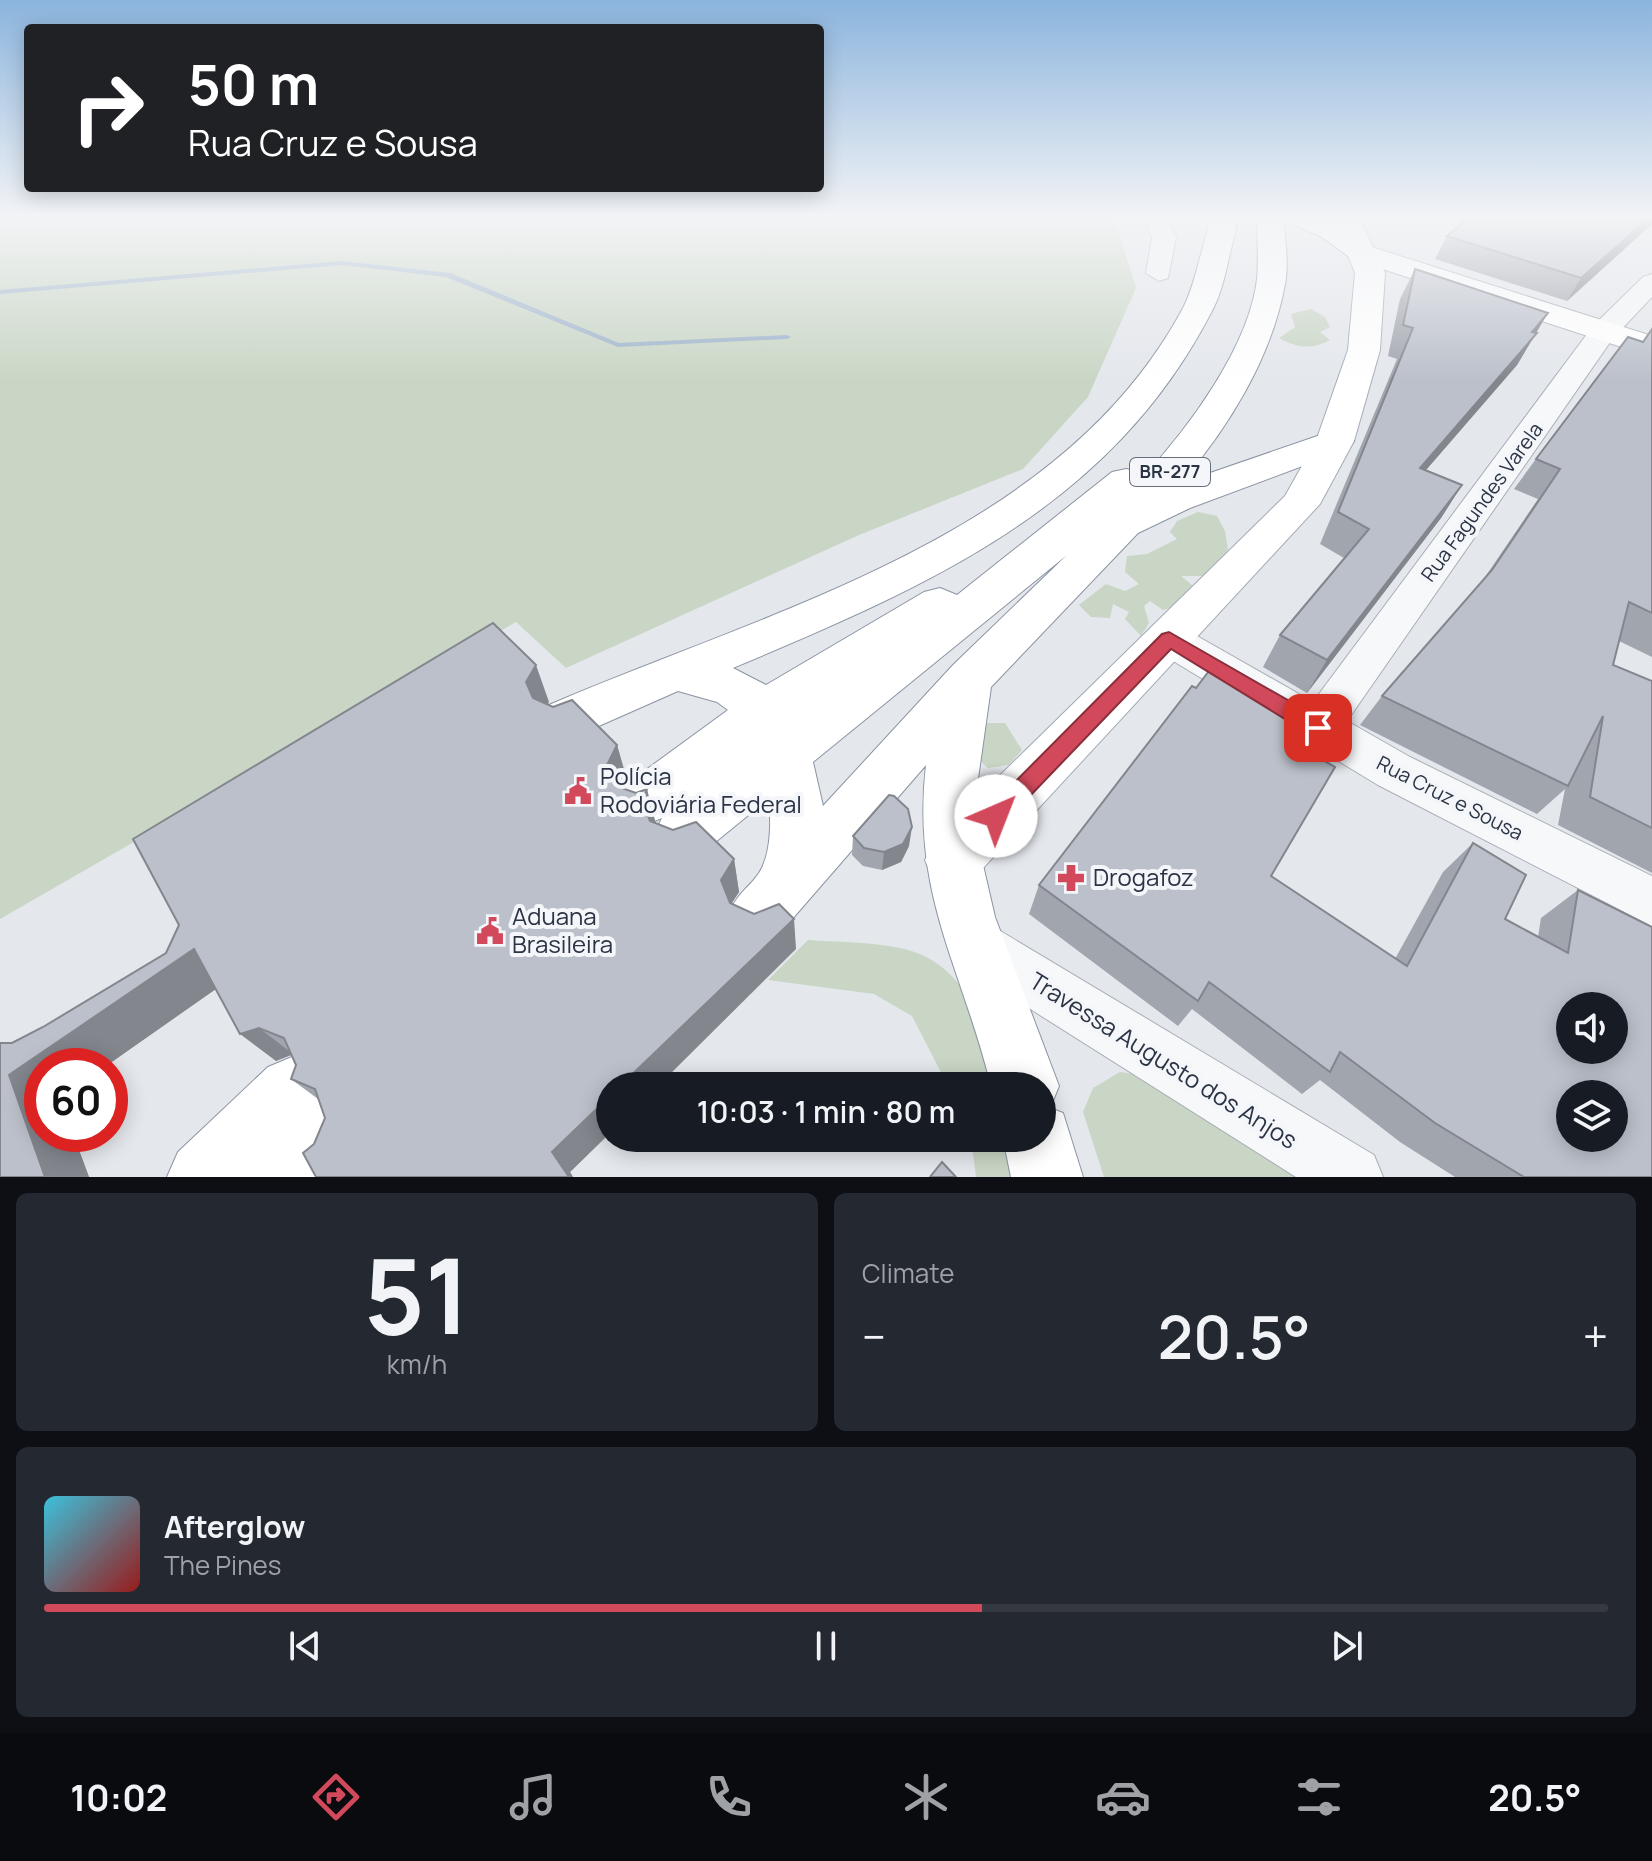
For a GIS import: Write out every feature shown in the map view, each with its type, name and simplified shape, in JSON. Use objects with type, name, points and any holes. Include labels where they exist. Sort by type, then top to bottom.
[{"type":"main road","points":[[567,719],[935,560],[1022,507],[1085,459],[1151,384],[1198,309],[1209,272]]},
{"type":"main road","name":"BR-277","points":[[775,731],[799,819],[773,900],[973,676],[1087,536],[1129,478],[1175,426],[1223,353],[1240,313],[1248,272]]},
{"type":"main road","name":"BR-277","points":[[682,835],[775,731],[1087,536],[1181,459],[1234,383],[1254,345],[1271,272]]},
{"type":"main road","points":[[953,860],[1300,504],[1335,441],[1364,350],[1366,272]]},
{"type":"main road","points":[[1393,272],[1598,340],[1652,367]]},
{"type":"main road","points":[[1598,340],[1652,347]]},
{"type":"main road","points":[[1087,536],[1176,499],[1335,441]]},
{"type":"main road","points":[[647,800],[775,731],[732,687],[677,672]]},
{"type":"main road","points":[[973,676],[954,730],[949,770],[953,860],[974,944],[1022,1072]]},
{"type":"main road","points":[[203,1177],[295,1136]]},
{"type":"main road","points":[[1041,1152],[1047,1177]]},
{"type":"street","name":"Rua Fagundes Varela","points":[[1318,728],[1598,340],[1652,282]]},
{"type":"street","name":"Rua Cruz e Sousa","points":[[1169,639],[1318,728],[1652,902]]},
{"type":"street","name":"Travessa Augusto dos Anjos","points":[[974,944],[1352,1177]]},
{"type":"green space","points":[[0,272],[1131,272],[1136,288],[1088,397],[1023,469],[859,535],[566,668],[516,622],[0,919]]},
{"type":"green space","points":[[1311,309],[1325,317],[1330,327],[1320,332],[1330,340],[1304,346],[1279,338],[1295,327],[1291,314]]},
{"type":"green space","points":[[1198,512],[1217,516],[1225,531],[1228,550],[1203,576],[1181,576],[1192,585],[1192,602],[1163,610],[1150,601],[1144,606],[1149,623],[1141,636],[1125,619],[1129,612],[1113,604],[1110,618],[1091,617],[1079,605],[1106,584],[1125,591],[1139,584],[1125,572],[1127,556],[1147,554],[1177,539],[1170,532],[1177,521]]},
{"type":"green space","points":[[978,723],[1005,723],[1022,750],[1009,765],[988,768],[970,752]]},
{"type":"green space","points":[[808,940],[866,943],[923,955],[942,967],[971,1001],[1003,1072],[941,1072],[912,1016],[874,994],[768,980]]},
{"type":"green space","points":[[1120,1072],[1147,1076],[1297,1177],[1104,1177],[1083,1112],[1093,1088]]},
{"type":"green space","points":[[973,1152],[1023,1152],[1029,1177],[976,1177]]},
{"type":"building","points":[[1414,272],[1424,272],[1548,313],[1532,332],[1537,333],[1420,468],[1462,485],[1327,660],[1280,635],[1369,529],[1338,512],[1413,328],[1403,325]]},
{"type":"building","points":[[1562,272],[1588,272],[1581,278]]},
{"type":"building","points":[[1652,329],[1652,613],[1629,602],[1613,665],[1652,681],[1652,828],[1590,797],[1603,716],[1568,786],[1382,696],[1492,570],[1560,469],[1536,459],[1628,337],[1643,342]]},
{"type":"building","name":"Aduana Brasileira","points":[[493,623],[536,665],[526,682],[533,698],[553,707],[572,700],[617,745],[606,767],[616,786],[636,793],[647,789],[642,802],[650,821],[673,830],[696,822],[734,859],[721,880],[730,903],[754,914],[779,904],[794,919],[635,1072],[596,1072],[596,1110],[552,1152],[569,1177],[316,1177],[303,1153],[314,1144],[325,1118],[315,1089],[291,1079],[296,1065],[284,1038],[259,1028],[240,1034],[194,949],[49,1048],[24,1048],[24,1065],[9,1075],[24,1118],[24,1152],[36,1152],[45,1177],[0,1177],[0,1043],[12,1043],[43,1027],[166,953],[179,925],[133,839]]},
{"type":"building","points":[[1215,663],[1308,712],[1290,741],[1335,767],[1271,876],[1407,966],[1473,843],[1526,875],[1505,919],[1568,953],[1578,890],[1652,927],[1652,1177],[1524,1177],[1435,1123],[1340,1052],[1330,1072],[1209,982],[1198,1001],[1039,885],[1192,686],[1196,688]]},
{"type":"building","points":[[889,795],[908,809],[912,827],[903,844],[884,852],[864,848],[853,836]]},
{"type":"building","points":[[942,1162],[956,1177],[930,1177]]},
{"type":"waterway","points":[[0,292],[237,272]]},
{"type":"waterway","points":[[420,272],[447,275],[618,345],[787,337]]},
{"type":"place","name":"Polícia Rodoviária Federal","points":[[578,791]]},
{"type":"place","name":"Drogafoz","points":[[1071,878]]},
{"type":"place","name":"Aduana Brasileira","points":[[490,931]]},
{"type":"route","points":[[996,816],[1169,639],[1318,728]]}]
